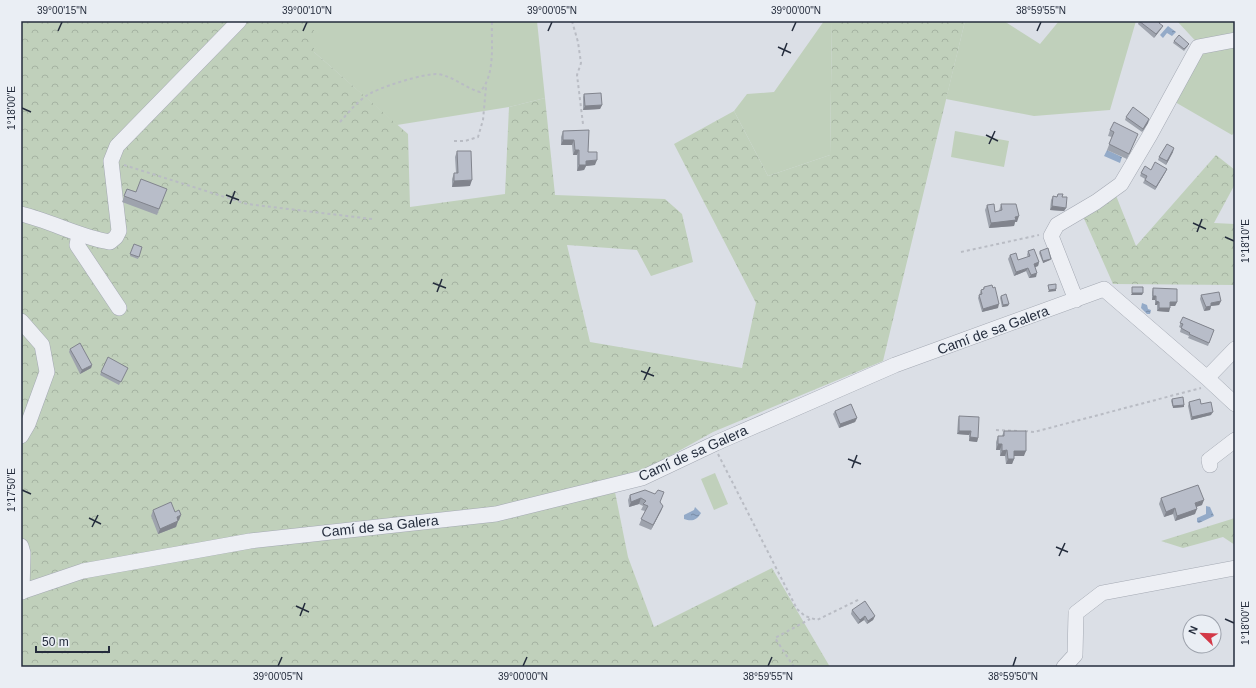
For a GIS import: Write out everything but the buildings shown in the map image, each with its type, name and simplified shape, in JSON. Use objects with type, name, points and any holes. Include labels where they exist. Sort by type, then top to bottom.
[{"type":"street","points":[[21,214],[40,218],[79,234],[99,240],[110,242],[116,237],[119,231],[111,161],[117,146],[240,21]]},
{"type":"street","points":[[1076,300],[1051,236],[1057,225],[1096,202],[1121,184],[1150,135],[1198,47],[1235,40]]},
{"type":"street","points":[[79,234],[76,245],[119,308]]},
{"type":"street","name":"Camí de sa Galera","points":[[21,546],[23,553],[21,592],[84,571],[250,541],[496,514],[642,478],[713,444],[895,365],[1104,289],[1235,404]]},
{"type":"street","points":[[21,321],[42,345],[47,372],[28,424],[21,436]]},
{"type":"street","points":[[1210,381],[1235,349]]},
{"type":"street","points":[[1210,465],[1210,460],[1235,440]]},
{"type":"street","points":[[1064,667],[1075,656],[1076,613],[1102,593],[1235,568]]},
{"type":"path","points":[[454,141],[464,141],[478,137],[483,120],[486,86],[491,67],[492,21]]},
{"type":"path","points":[[572,21],[578,42],[581,63],[577,75],[583,124]]},
{"type":"path","points":[[340,122],[366,95],[396,83],[437,74],[454,78],[471,90],[480,92],[486,86]]},
{"type":"path","points":[[111,161],[247,204],[372,219]]},
{"type":"path","points":[[961,252],[1054,231]]},
{"type":"path","points":[[996,430],[1034,432],[1210,381]]},
{"type":"path","points":[[713,444],[797,608],[810,619],[817,620],[860,599]]},
{"type":"path","points":[[794,667],[776,638],[810,619]]},
{"type":"green space","points":[[21,21],[314,21],[314,52],[408,134],[410,207],[505,194],[509,107],[545,98],[555,195],[665,199],[682,214],[693,262],[651,276],[637,250],[567,245],[590,342],[742,368],[756,303],[674,144],[734,111],[768,176],[830,155],[832,21],[965,21],[883,361],[713,432],[614,487],[628,557],[654,627],[772,568],[830,667],[21,667]]},
{"type":"green space","points":[[314,21],[537,21],[545,98],[509,107],[397,125],[314,52]]},
{"type":"green space","points":[[824,21],[832,21],[830,155],[768,176],[734,111],[747,94],[774,92]]},
{"type":"green space","points":[[965,21],[1004,21],[1040,44],[1059,21],[1136,21],[1110,110],[1034,116],[946,99]]},
{"type":"green space","points":[[1177,21],[1235,21],[1235,132],[1232,135],[1175,102],[1203,49]]},
{"type":"green space","points":[[955,131],[1009,141],[1004,167],[951,157]]},
{"type":"green space","points":[[1216,155],[1235,170],[1235,184],[1214,223],[1235,224],[1235,285],[1113,284],[1082,214],[1115,193],[1136,246]]},
{"type":"green space","points":[[715,473],[728,504],[714,510],[701,479]]},
{"type":"green space","points":[[1235,518],[1235,545],[1223,537],[1183,548],[1161,541]]},
{"type":"water","points":[[1168,26],[1176,32],[1172,36],[1167,33],[1163,38],[1160,35]]},
{"type":"water","points":[[1107,150],[1122,157],[1120,163],[1104,156]]},
{"type":"water","points":[[1142,303],[1147,305],[1148,309],[1151,310],[1150,314],[1147,314],[1141,308]]},
{"type":"water","points":[[1206,506],[1210,507],[1214,516],[1199,523],[1197,522],[1197,518],[1206,514]]},
{"type":"water","points":[[695,507],[701,513],[698,517],[694,520],[684,519],[684,515],[694,510]]}]
